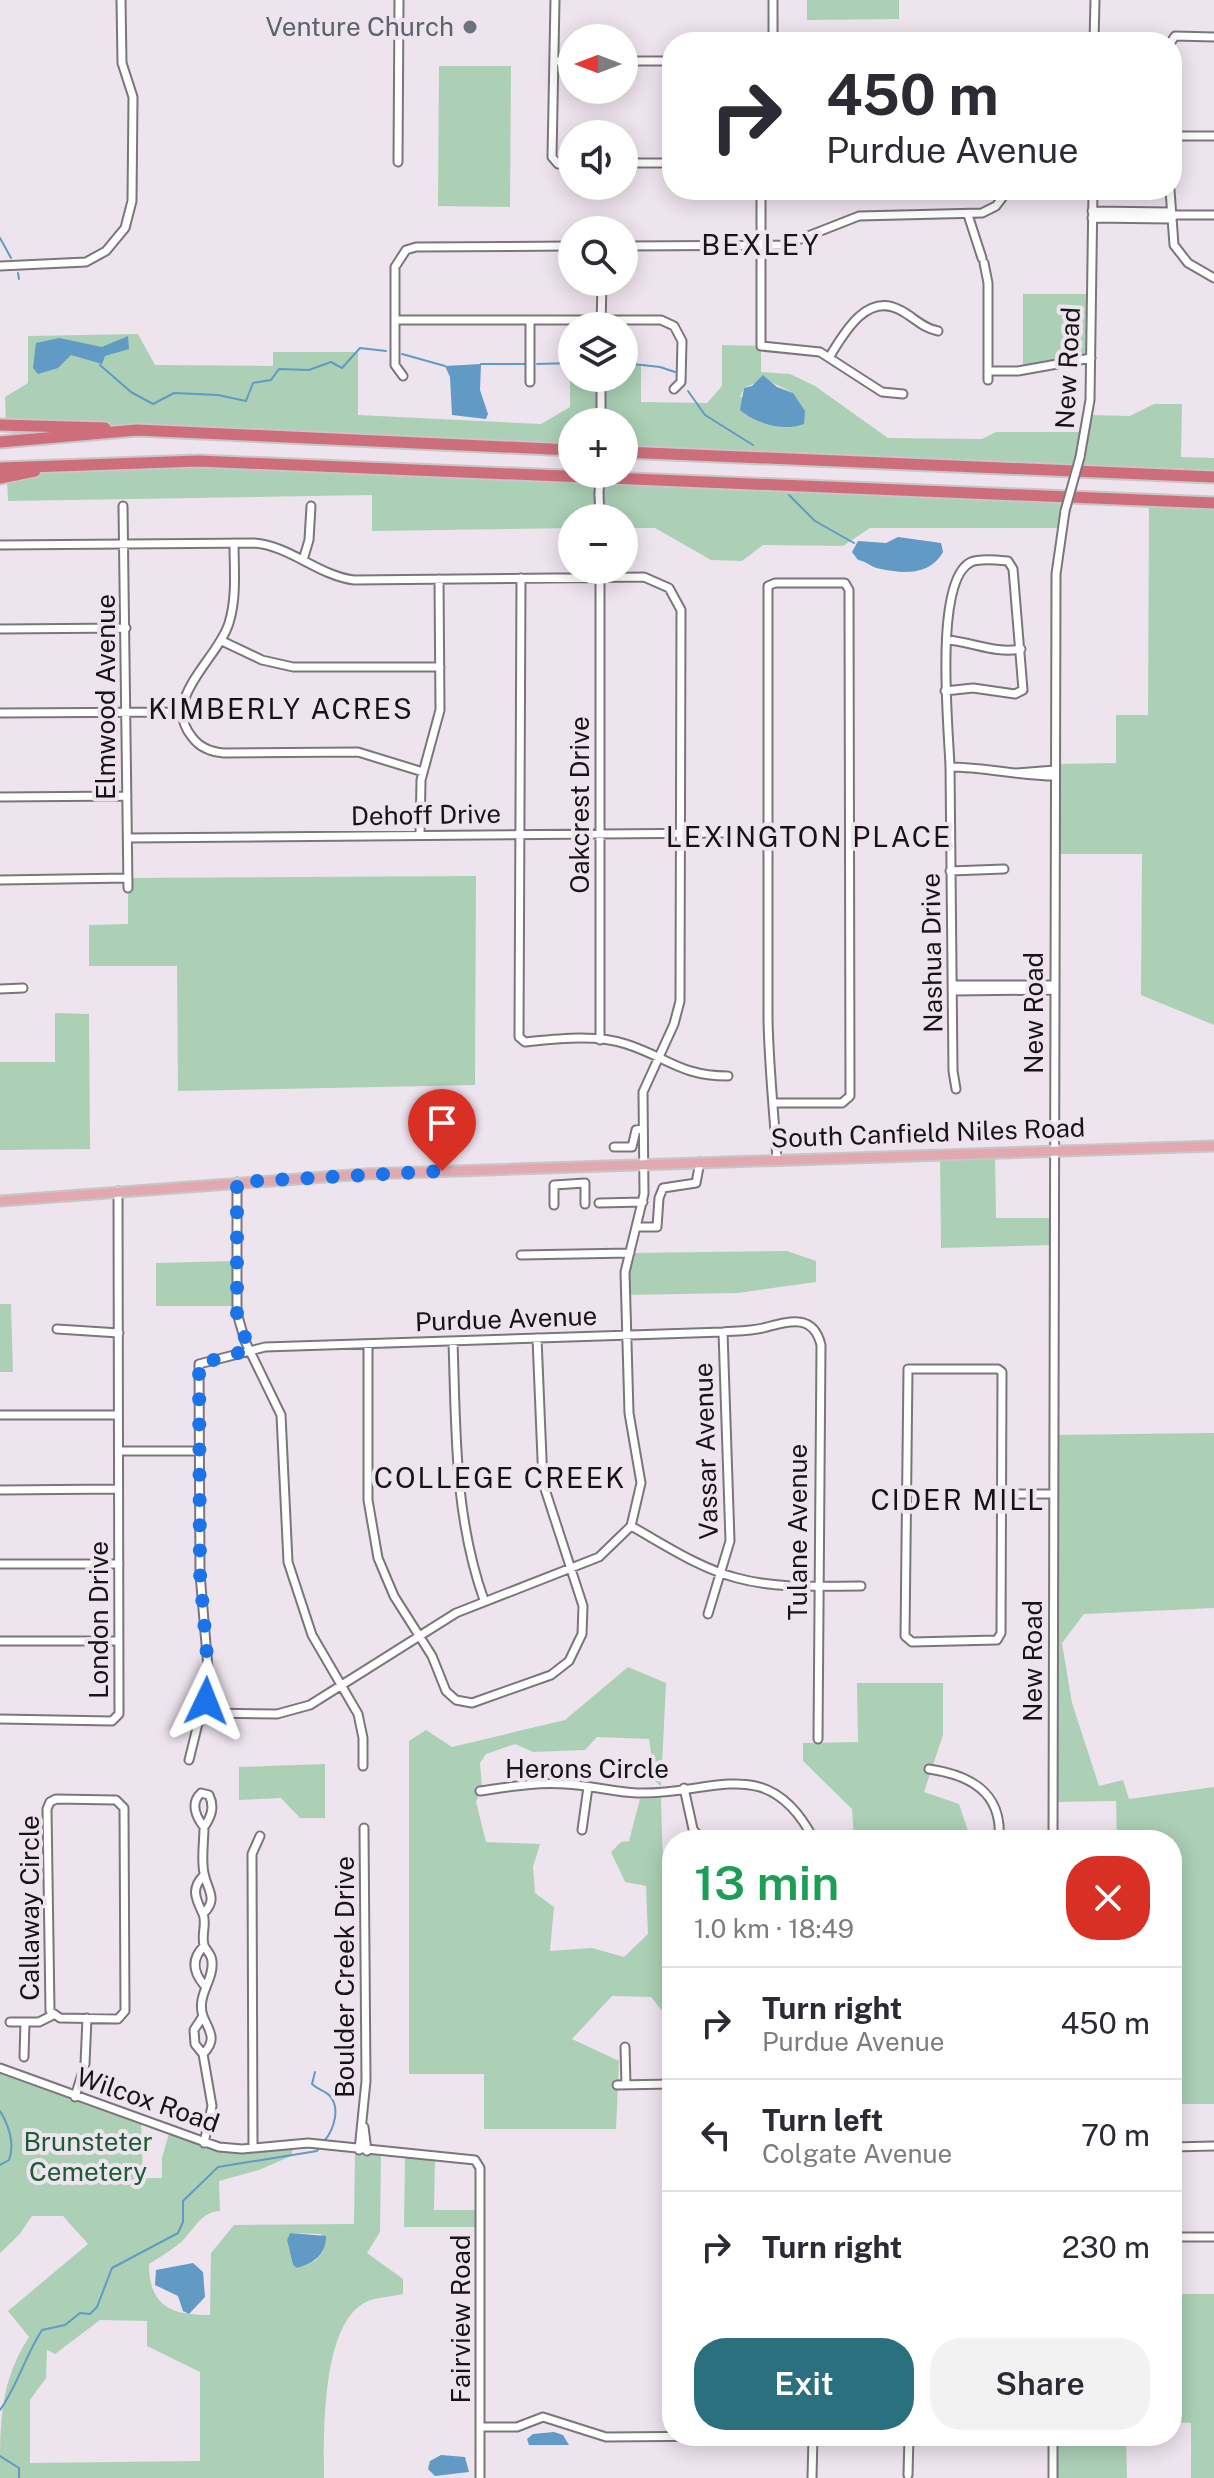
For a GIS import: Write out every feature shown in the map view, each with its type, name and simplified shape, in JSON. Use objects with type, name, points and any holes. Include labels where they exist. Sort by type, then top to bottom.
[{"type":"highway","points":[[0,425],[70,425],[558,449]]},
{"type":"highway","points":[[0,442],[137,430]]},
{"type":"highway","points":[[638,453],[1214,477]]},
{"type":"highway","points":[[0,468],[156,461],[339,466],[1214,503]]},
{"type":"highway","points":[[0,478],[65,465]]},
{"type":"main road","name":"South Canfield Niles Road","points":[[566,1167],[1214,1146]]},
{"type":"main road","points":[[0,1201],[237,1182],[566,1167]]},
{"type":"street","points":[[0,266],[86,262],[106,251],[125,228],[132,201],[133,97],[122,63],[121,0]]},
{"type":"street","points":[[398,162],[399,0]]},
{"type":"street","points":[[555,0],[554,160],[558,163]]},
{"type":"street","points":[[773,0],[773,32]]},
{"type":"street","points":[[1094,32],[1095,0]]},
{"type":"street","points":[[1182,36],[1214,37]]},
{"type":"street","points":[[638,61],[662,61]]},
{"type":"street","points":[[1182,136],[1214,136]]},
{"type":"street","points":[[638,163],[662,163]]},
{"type":"street","points":[[761,200],[761,346],[806,348],[830,356],[882,392],[903,394]]},
{"type":"street","points":[[638,246],[795,243],[859,216],[968,215],[991,209],[999,200]]},
{"type":"street","name":"New Road","points":[[1053,1830],[1056,574],[1065,511],[1090,411],[1093,200]]},
{"type":"street","points":[[1170,200],[1171,236],[1177,252],[1188,263],[1214,278]]},
{"type":"street","points":[[968,215],[988,283],[988,375],[1091,358]]},
{"type":"street","points":[[1092,215],[1214,215]]},
{"type":"street","points":[[403,376],[395,365],[395,267],[402,253],[416,247],[558,246]]},
{"type":"street","points":[[830,356],[858,317],[873,307],[898,308],[921,325],[938,331]]},
{"type":"street","points":[[395,320],[558,322]]},
{"type":"street","points":[[638,321],[661,320],[674,326],[682,341],[681,382],[674,389]]},
{"type":"street","points":[[530,321],[530,382]]},
{"type":"street","name":"Elmwood Avenue","points":[[123,506],[128,888]]},
{"type":"street","points":[[303,560],[309,540],[311,506]]},
{"type":"street","points":[[234,543],[234,603],[222,641],[188,690],[182,712],[194,740],[215,752],[358,752],[423,772]]},
{"type":"street","points":[[0,545],[234,543],[269,545],[348,579],[558,576]]},
{"type":"street","name":"Nashua Drive","points":[[956,1089],[950,767],[945,691],[952,596],[967,565],[973,561],[1000,560],[1012,564],[1021,649]]},
{"type":"street","points":[[202,1713],[287,1713],[310,1705],[419,1636],[484,1600],[607,1552],[631,1526],[641,1483],[629,1413],[624,1292],[643,1202],[643,1092],[674,1024],[680,1001],[682,618],[678,600],[669,588],[650,578],[638,577]]},
{"type":"street","points":[[521,578],[520,1039],[525,1042],[600,1040],[628,1044],[691,1073],[728,1076]]},
{"type":"street","points":[[420,835],[423,772],[439,721],[439,579]]},
{"type":"street","name":"Oakcrest Drive","points":[[600,584],[600,1040]]},
{"type":"street","points":[[773,1103],[847,1101],[847,585],[769,585],[768,1020],[773,1103],[777,1160]]},
{"type":"street","points":[[0,629],[126,628]]},
{"type":"street","points":[[945,691],[965,688],[996,694],[1022,692],[1021,649],[1002,652],[970,641],[947,640]]},
{"type":"street","points":[[222,641],[262,660],[293,667],[440,667]]},
{"type":"street","points":[[0,713],[182,712]]},
{"type":"street","points":[[950,767],[1055,773]]},
{"type":"street","points":[[0,797],[127,796]]},
{"type":"street","name":"Dehoff Drive","points":[[128,838],[725,833]]},
{"type":"street","points":[[950,871],[1004,869]]},
{"type":"street","points":[[0,880],[128,878]]},
{"type":"street","points":[[0,989],[23,988]]},
{"type":"street","points":[[953,988],[1054,988]]},
{"type":"street","points":[[614,1147],[632,1147],[636,1130],[642,1129]]},
{"type":"street","points":[[637,1227],[657,1227],[659,1198],[663,1188],[696,1183],[700,1162]]},
{"type":"street","points":[[566,1167],[567,1184]]},
{"type":"street","points":[[237,1182],[237,1313],[249,1350],[281,1415],[285,1532],[293,1585],[312,1635],[360,1722],[363,1766]]},
{"type":"street","points":[[554,1205],[554,1185],[585,1183],[585,1204]]},
{"type":"street","name":"London Drive","points":[[0,1719],[115,1721],[119,1714],[118,1191]]},
{"type":"street","points":[[599,1203],[643,1202]]},
{"type":"street","points":[[521,1255],[630,1253]]},
{"type":"street","name":"Purdue Avenue","points":[[200,1451],[199,1364],[249,1350],[723,1332],[794,1320],[813,1328]]},
{"type":"street","name":"Tulane Avenue","points":[[813,1328],[819,1337],[821,1350],[818,1739]]},
{"type":"street","points":[[57,1329],[119,1333]]},
{"type":"street","name":"Vassar Avenue","points":[[708,1614],[730,1541],[723,1332]]},
{"type":"street","points":[[368,1344],[371,1529],[386,1580],[438,1666],[446,1691],[462,1702],[478,1702],[551,1675],[569,1661],[582,1634],[583,1606],[543,1483],[537,1338]]},
{"type":"street","points":[[453,1341],[460,1509],[470,1559],[484,1600]]},
{"type":"street","points":[[908,1369],[998,1369],[1002,1372],[1000,1494],[1000,1636],[994,1640],[909,1641],[905,1636],[908,1369]]},
{"type":"street","points":[[0,1415],[118,1415]]},
{"type":"street","points":[[119,1451],[200,1451],[200,1574],[209,1679],[189,1760]]},
{"type":"street","points":[[0,1490],[118,1489]]},
{"type":"street","points":[[1000,1494],[1053,1494]]},
{"type":"street","points":[[631,1526],[722,1573],[775,1585],[861,1586]]},
{"type":"street","points":[[0,1564],[119,1564]]},
{"type":"street","points":[[0,1641],[119,1641]]},
{"type":"street","points":[[929,1769],[974,1780],[992,1803],[1001,1824],[1000,1830]]},
{"type":"street","name":"Herons Circle","points":[[480,1791],[526,1784],[588,1787],[638,1794],[738,1783],[764,1789],[791,1807],[807,1830]]},
{"type":"street","points":[[582,1830],[588,1787]]},
{"type":"street","points":[[684,1788],[694,1830]]},
{"type":"street","name":"Callaway Circle","points":[[56,1799],[116,1800],[124,1808],[125,2011],[118,2019],[53,2015],[49,2008],[47,1806],[56,1799]]},
{"type":"street","points":[[203,1914],[212,1901],[210,1886],[204,1875],[204,1827]]},
{"type":"street","name":"Boulder Creek Drive","points":[[363,2150],[364,1828]]},
{"type":"street","points":[[253,2148],[252,1854],[260,1836]]},
{"type":"street","points":[[203,2054],[210,2047],[212,2036],[203,2016],[204,1985],[212,1973],[212,1961],[204,1946],[203,1914],[196,1905],[195,1885],[204,1875]]},
{"type":"street","points":[[204,1946],[196,1955],[195,1972],[204,1985]]},
{"type":"street","points":[[10,2022],[28,2025],[53,2015]]},
{"type":"street","points":[[203,2016],[194,2030],[195,2044],[203,2054],[212,2106],[204,2143]]},
{"type":"street","points":[[75,2097],[85,2064],[87,2018]]},
{"type":"street","points":[[24,2057],[28,2025]]},
{"type":"street","points":[[625,2047],[622,2085],[662,2084]]},
{"type":"street","name":"Wilcox Road","points":[[0,2068],[204,2143],[232,2149],[308,2143],[462,2156],[477,2161]]},
{"type":"street","points":[[1182,2147],[1214,2146]]},
{"type":"street","name":"Fairview Road","points":[[477,2161],[480,2182],[480,2478]]},
{"type":"street","points":[[1182,2237],[1214,2237]]},
{"type":"street","points":[[481,2427],[517,2427],[543,2417],[606,2437],[662,2437]]},
{"type":"street","points":[[812,2478],[813,2446]]},
{"type":"street","points":[[908,2475],[909,2446]]},
{"type":"street","points":[[1053,2446],[1053,2478]]},
{"type":"green space","points":[[807,0],[899,0],[899,19],[807,20]]},
{"type":"green space","points":[[439,66],[511,66],[510,207],[438,206]]},
{"type":"green space","points":[[1023,294],[1091,294],[1091,358],[1023,370]]},
{"type":"green space","points":[[138,334],[155,365],[273,366],[273,352],[358,352],[358,415],[541,424],[558,414],[558,449],[6,424],[5,397],[28,383],[28,336]]},
{"type":"green space","points":[[722,345],[761,346],[761,372],[790,374],[815,386],[888,438],[982,439],[996,432],[1086,432],[1089,415],[1130,416],[1154,404],[1182,404],[1181,457],[1214,458],[1214,477],[638,453],[638,408],[568,408],[570,392],[638,392],[638,365],[641,365],[641,402],[707,403],[722,386]],"holes":[[[765,379],[793,393],[740,397],[744,388]]]},
{"type":"green space","points":[[115,462],[558,478],[558,488],[638,488],[638,481],[1069,497],[1061,528],[870,528],[843,546],[763,545],[742,561],[711,560],[655,528],[638,528],[638,504],[558,504],[558,528],[372,531],[372,495],[8,501],[7,477],[65,465]]},
{"type":"green space","points":[[1149,500],[1214,503],[1214,1025],[1141,995],[1142,854],[1055,854],[1055,764],[1116,763],[1116,715],[1148,715]]},
{"type":"green space","points":[[476,876],[475,1085],[178,1091],[177,966],[89,966],[89,925],[128,924],[128,878]]},
{"type":"green space","points":[[55,1013],[89,1014],[90,1149],[0,1150],[0,1062],[55,1062]]},
{"type":"green space","points":[[995,1152],[996,1218],[1053,1218],[1053,1245],[941,1248],[940,1154]]},
{"type":"green space","points":[[787,1251],[816,1261],[816,1282],[738,1293],[624,1295],[630,1253]]},
{"type":"green space","points":[[237,1261],[237,1306],[156,1306],[156,1263]]},
{"type":"green space","points":[[0,1304],[11,1304],[13,1372],[0,1372]]},
{"type":"green space","points":[[1214,1433],[1214,1608],[1084,1614],[1062,1643],[1072,1703],[1099,1786],[1123,1780],[1129,1799],[1214,1787],[1214,2104],[1182,2104],[1182,1830],[1117,1830],[1116,1801],[1053,1802],[1053,1435]]},
{"type":"green space","points":[[628,1667],[666,1683],[661,1786],[655,1781],[649,1739],[597,1737],[585,1750],[533,1752],[515,1744],[486,1754],[480,1763],[482,1787],[476,1802],[486,1842],[540,1844],[533,1867],[535,1893],[554,1907],[550,1951],[592,1948],[624,1957],[648,1934],[646,1886],[625,1882],[611,1852],[621,1842],[629,1841],[640,1799],[661,1798],[662,2011],[651,1997],[612,1996],[572,2039],[619,2061],[616,2129],[484,2129],[484,2074],[409,2074],[409,1741],[426,1730],[452,1747],[565,1720]]},
{"type":"green space","points":[[857,1683],[943,1683],[943,1735],[924,1792],[959,1804],[968,1830],[853,1830],[852,1809],[803,1761],[803,1743],[858,1742]]},
{"type":"green space","points":[[325,1764],[325,1818],[300,1818],[281,1798],[239,1800],[239,1767]]},
{"type":"green space","name":"Brunsteter Cemetery","points":[[0,2068],[141,2120],[143,2178],[162,2178],[162,2158],[170,2130],[219,2147],[295,2143],[291,2156],[259,2170],[219,2181],[220,2211],[204,2217],[173,2249],[149,2264],[153,2290],[165,2306],[184,2313],[210,2315],[211,2253],[234,2225],[354,2224],[355,2150],[381,2152],[380,2232],[367,2253],[403,2279],[403,2294],[366,2302],[351,2314],[340,2333],[333,2356],[325,2409],[324,2478],[0,2478],[0,2438],[7,2386],[29,2337],[8,2311],[88,2244],[63,2216],[32,2216],[19,2235],[0,2253]],"holes":[[[290,2233],[321,2234],[323,2252],[315,2261],[297,2268],[293,2265],[287,2240]],[[100,2320],[147,2321],[147,2346],[200,2372],[200,2461],[30,2463],[30,2400],[46,2378],[47,2350],[55,2354]]]},
{"type":"green space","points":[[405,2154],[435,2155],[434,2210],[480,2210],[480,2227],[404,2227]]},
{"type":"green space","points":[[1182,2294],[1214,2294],[1214,2478],[1191,2478],[1191,2423],[1182,2423]]},
{"type":"green space","points":[[1053,2446],[1126,2446],[1127,2478],[1053,2478]]},
{"type":"water","points":[[128,336],[129,349],[105,356],[102,364],[71,355],[58,368],[38,374],[33,368],[36,343],[59,338],[102,347]]},
{"type":"water","points":[[481,364],[480,390],[488,414],[486,419],[452,415],[450,377],[445,366]]},
{"type":"water","points":[[763,375],[777,387],[793,393],[805,411],[804,424],[788,427],[770,425],[740,410],[744,388],[752,386]]},
{"type":"water","points":[[898,537],[941,543],[943,552],[938,560],[924,569],[908,572],[874,567],[858,560],[852,552],[858,541],[886,543]]},
{"type":"water","points":[[290,2233],[326,2236],[324,2248],[314,2261],[297,2268],[293,2265],[287,2240]]},
{"type":"water","points":[[193,2263],[203,2272],[205,2297],[189,2314],[183,2311],[178,2296],[155,2285],[156,2270]]},
{"type":"water","points":[[554,2432],[563,2435],[569,2445],[529,2445],[527,2439],[533,2434]]},
{"type":"water","points":[[441,2455],[465,2457],[469,2472],[435,2476],[428,2469],[430,2461]]},
{"type":"waterway","points":[[0,238],[11,258]]},
{"type":"waterway","points":[[18,273],[19,279]]},
{"type":"waterway","points":[[100,365],[131,392],[153,404],[174,393],[218,395],[246,401],[253,383],[271,380],[279,369],[309,370],[331,362],[342,368],[360,348],[386,351]]},
{"type":"waterway","points":[[402,354],[445,366]]},
{"type":"waterway","points":[[537,364],[558,363]]},
{"type":"waterway","points":[[481,364],[525,364]]},
{"type":"waterway","points":[[638,365],[675,372]]},
{"type":"waterway","points":[[688,391],[705,415],[753,445]]},
{"type":"waterway","points":[[789,495],[815,521],[854,543]]},
{"type":"waterway","points":[[315,2072],[312,2084],[329,2095],[335,2106],[333,2124],[325,2140]]},
{"type":"waterway","points":[[0,2111],[11,2142],[9,2160],[0,2165]]},
{"type":"waterway","points":[[0,2410],[42,2330],[65,2325],[80,2313],[90,2314],[97,2307],[112,2268],[178,2233],[183,2222],[183,2201],[218,2167],[317,2151],[321,2145]]},
{"type":"waterway","points":[[0,2456],[19,2468],[19,2478]]},
{"type":"place","name":"Venture Church","points":[[470,27]]},
{"type":"district","name":"BEXLEY","points":[[761,245]]},
{"type":"district","name":"KIMBERLY ACRES","points":[[281,709]]},
{"type":"district","name":"LEXINGTON PLACE","points":[[809,837]]},
{"type":"district","name":"COLLEGE CREEK","points":[[500,1478]]},
{"type":"district","name":"CIDER MILL","points":[[958,1500]]},
{"type":"route","points":[[206,1701],[209,1679],[200,1574],[199,1364],[249,1350],[237,1313],[237,1182],[442,1171]]}]
